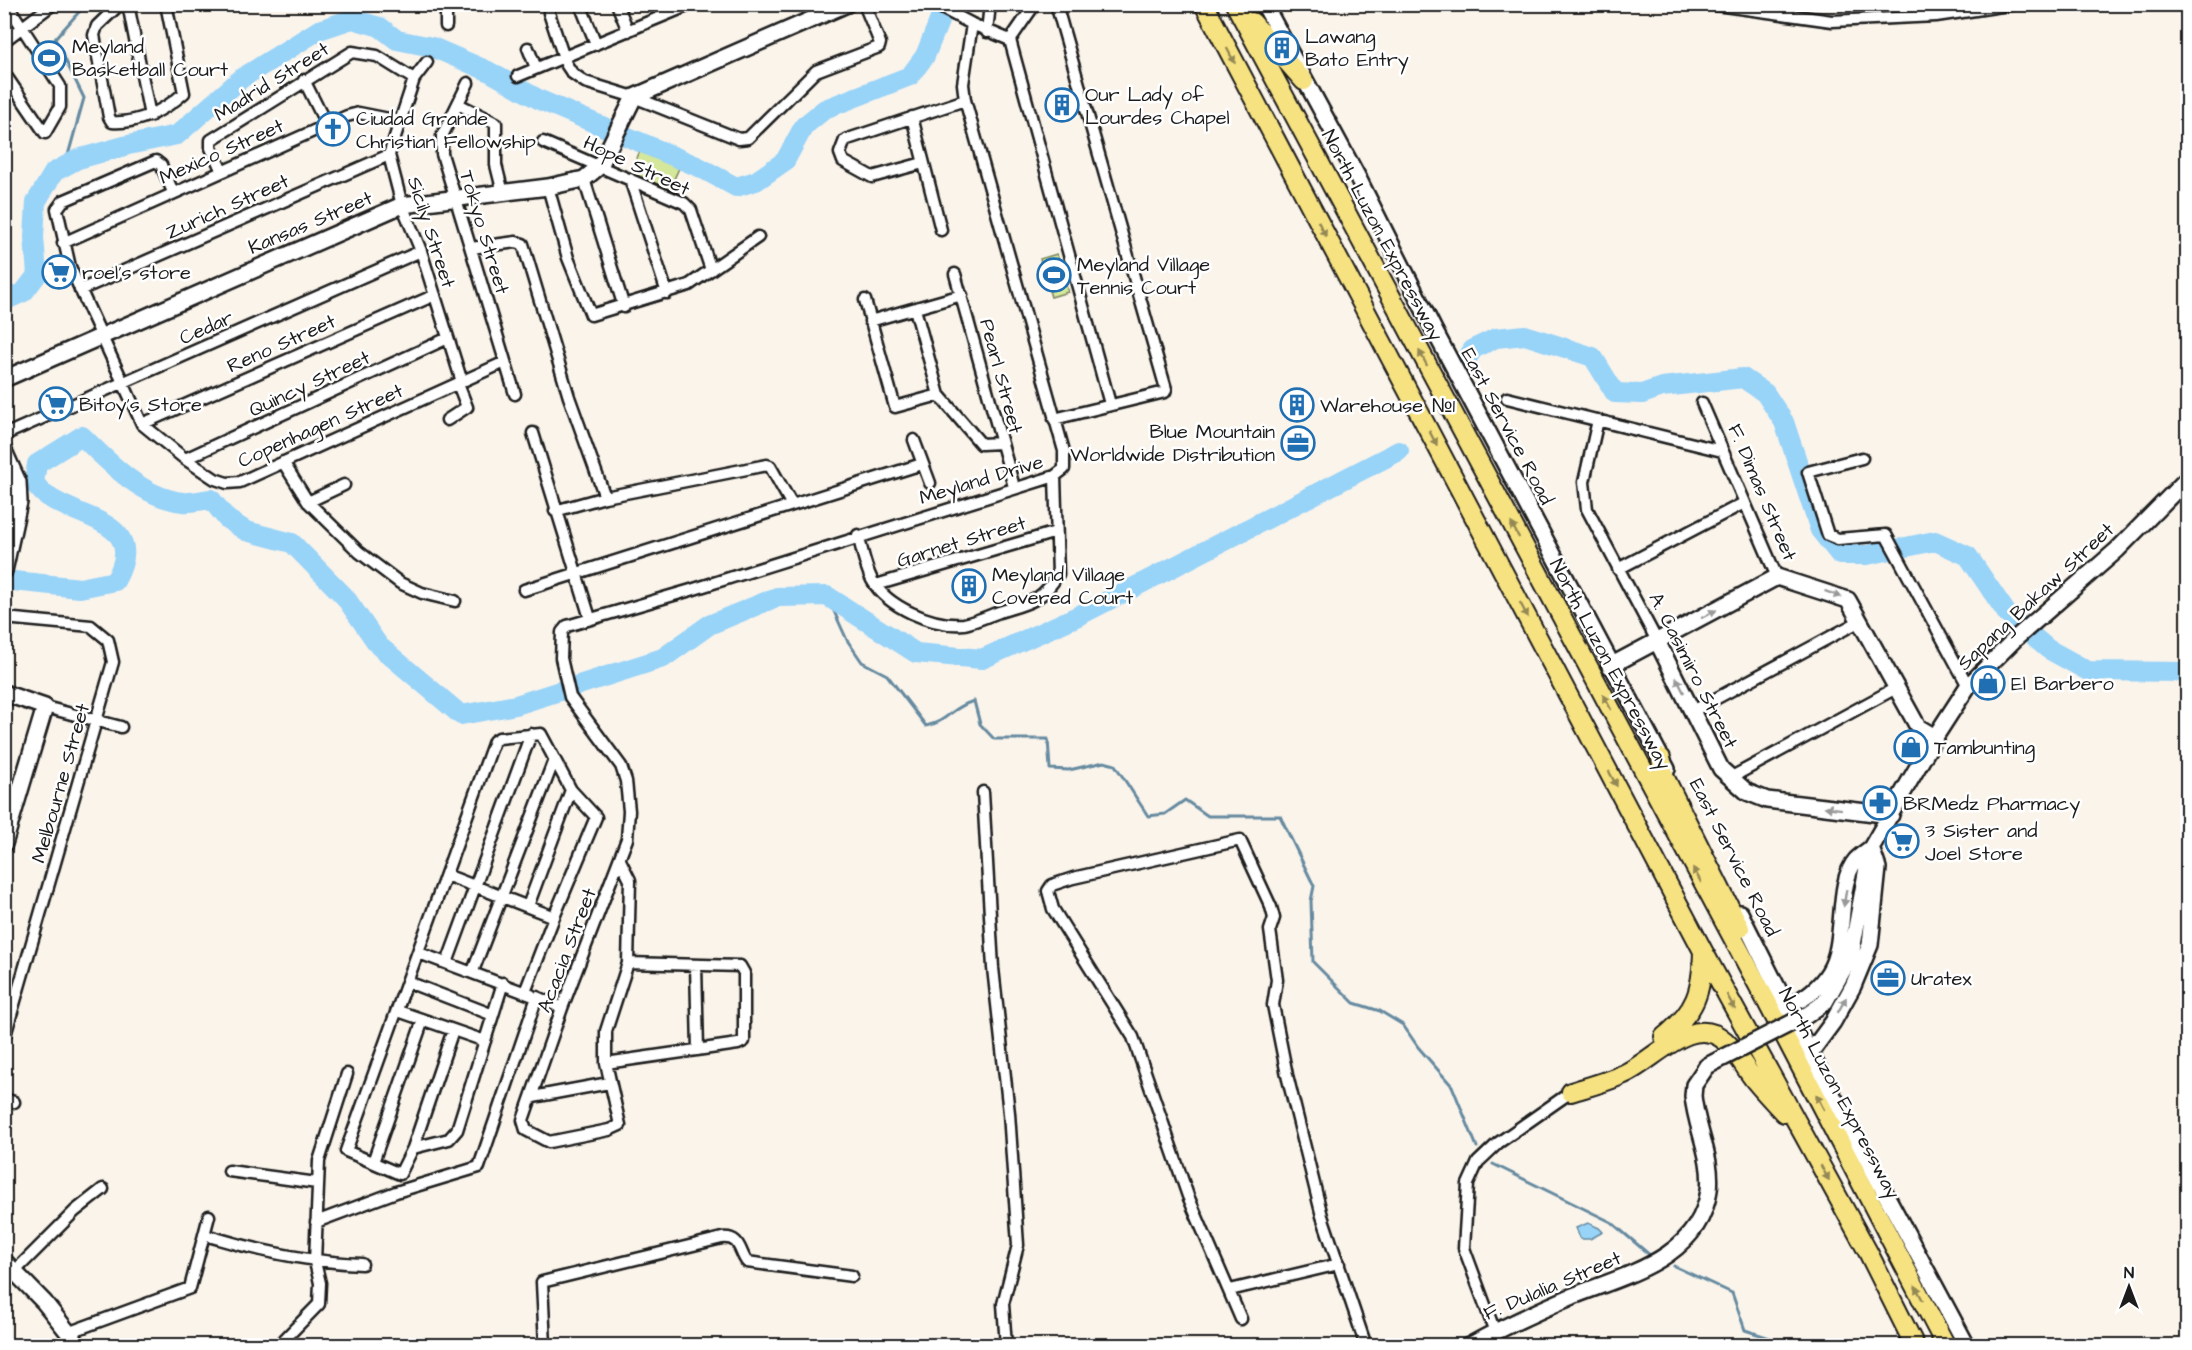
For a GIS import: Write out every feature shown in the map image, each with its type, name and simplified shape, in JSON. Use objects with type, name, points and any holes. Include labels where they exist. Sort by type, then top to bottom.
[{"type":"highway","points":[[1204,4],[1703,951],[1868,1252],[1915,1346]]},
{"type":"highway","points":[[1236,4],[1304,81]]},
{"type":"highway","name":"North Luzon Expressway","points":[[1236,4],[1766,1000],[1946,1346]]},
{"type":"highway","points":[[1661,758],[1664,776],[1758,962],[1766,1000]]},
{"type":"highway","points":[[1571,1092],[1646,1052],[1680,1024],[1691,1011],[1697,996],[1703,951]]},
{"type":"highway","points":[[1571,1092],[1627,1073],[1663,1051],[1681,1036],[1703,1031],[1725,1041],[1742,1060],[1754,1080],[1802,1131]]},
{"type":"street","points":[[4,74],[45,133],[60,107],[60,86],[8,4]]},
{"type":"street","points":[[4,41],[53,4]]},
{"type":"street","points":[[120,4],[94,30],[109,117],[112,122],[150,116],[180,96],[185,90],[166,4]]},
{"type":"street","points":[[128,4],[150,116]]},
{"type":"street","points":[[446,4],[446,26]]},
{"type":"street","points":[[580,4],[596,44]]},
{"type":"street","points":[[617,4],[628,31]]},
{"type":"street","points":[[659,4],[664,16]]},
{"type":"street","points":[[518,76],[692,4]]},
{"type":"street","points":[[633,97],[847,4]]},
{"type":"street","points":[[549,13],[572,73],[585,82],[633,97],[739,139],[747,138],[816,71],[879,47],[880,43],[864,4]]},
{"type":"street","points":[[987,32],[990,4]]},
{"type":"street","points":[[1010,40],[1035,4]]},
{"type":"street","points":[[1054,419],[1165,392],[1166,389],[1056,4]]},
{"type":"street","name":"East Service Road","points":[[1264,4],[1357,176],[1435,332],[1661,758],[1810,1053],[1967,1346]]},
{"type":"street","points":[[1709,4],[1832,21],[1936,16],[2015,4]]},
{"type":"street","points":[[936,6],[987,32],[1010,40]]},
{"type":"street","name":"Meyland Drive","points":[[570,697],[561,658],[562,632],[567,626],[1055,476],[1064,469],[1065,460],[1054,419],[965,100],[963,84],[972,24]]},
{"type":"street","points":[[1010,40],[1110,404]]},
{"type":"street","points":[[528,48],[536,68]]},
{"type":"street","name":"Madrid Street","points":[[222,171],[211,148],[211,140],[352,52],[377,56],[414,79]]},
{"type":"street","points":[[389,154],[414,79],[427,62]]},
{"type":"street","points":[[304,80],[326,124]]},
{"type":"street","name":"Tokyo Street","points":[[468,83],[442,136],[442,153],[515,394]]},
{"type":"street","name":"Kansas Street","points":[[4,379],[402,205],[548,187],[584,179],[600,166],[615,139],[633,97]]},
{"type":"street","points":[[923,163],[872,177],[843,161],[840,156],[845,140],[965,100]]},
{"type":"street","points":[[458,104],[496,123],[496,165],[502,193]]},
{"type":"street","name":"Mexico Street","points":[[63,243],[326,124],[359,113],[399,121]]},
{"type":"street","points":[[912,117],[941,230]]},
{"type":"street","name":"Hope Street","points":[[543,142],[684,203],[691,210],[711,270]]},
{"type":"street","name":"Sicily Street","points":[[389,154],[402,205],[421,251],[467,404],[466,409],[447,420]]},
{"type":"street","name":"Zurich Street","points":[[80,290],[389,154]]},
{"type":"street","name":"Copenhagen Street","points":[[173,192],[161,165],[156,161],[63,201],[57,209],[63,243],[100,336],[142,424],[185,459],[226,483],[240,482],[505,362]]},
{"type":"street","points":[[630,178],[667,293]]},
{"type":"street","points":[[584,179],[624,307]]},
{"type":"street","points":[[548,187],[568,258],[591,315],[624,307],[689,285],[758,237]]},
{"type":"street","points":[[471,248],[516,242],[523,244],[569,397],[605,497]]},
{"type":"street","name":"Cedar","points":[[4,435],[421,251]]},
{"type":"street","name":"Pearl Street","points":[[956,274],[1000,443],[1014,487]]},
{"type":"street","name":"Reno Street","points":[[142,424],[435,295]]},
{"type":"street","points":[[870,321],[962,295]]},
{"type":"street","points":[[865,300],[895,407],[939,395]]},
{"type":"street","points":[[915,309],[939,395],[981,444],[1000,443]]},
{"type":"street","name":"Quincy Street","points":[[185,459],[448,338]]},
{"type":"street","points":[[1507,398],[1722,451]]},
{"type":"street","name":"F. Dimas Street","points":[[1702,403],[1777,577],[1814,586],[1848,600],[1918,727],[1935,737]]},
{"type":"street","name":"A. Casimiro Street","points":[[1598,420],[1584,482],[1587,509],[1721,769],[1747,792],[1767,800],[1891,815]]},
{"type":"street","points":[[534,433],[555,511],[577,571],[590,618]]},
{"type":"street","points":[[914,440],[930,483]]},
{"type":"street","points":[[4,451],[18,482],[19,502],[5,565]]},
{"type":"street","points":[[1862,458],[1813,469],[1807,476],[1828,535],[1838,539],[1882,533],[1896,553],[1968,687]]},
{"type":"street","points":[[283,462],[308,502],[358,552],[382,571],[422,593],[455,602]]},
{"type":"street","points":[[524,590],[577,571],[922,464]]},
{"type":"street","points":[[555,511],[605,497],[767,465],[771,466],[792,505]]},
{"type":"street","points":[[858,536],[871,578],[876,585],[915,616],[939,622],[964,624],[1040,598],[1058,574],[1055,476]]},
{"type":"street","name":"Sapang Bakaw Street","points":[[1788,1008],[1817,988],[1830,972],[1836,958],[1848,879],[1855,861],[1871,848],[1935,737],[1968,687],[2016,638],[2117,550],[2187,478]]},
{"type":"street","points":[[308,502],[344,485]]},
{"type":"street","points":[[1618,569],[1744,503]]},
{"type":"street","name":"Garnet Street","points":[[876,585],[1056,532]]},
{"type":"street","points":[[1611,666],[1777,577]]},
{"type":"street","name":"Melbourne Street","points":[[4,618],[91,627],[108,640],[113,662],[4,1039]]},
{"type":"street","points":[[1693,711],[1860,621]]},
{"type":"street","points":[[1730,778],[1896,688]]},
{"type":"street","points":[[4,693],[121,728]]},
{"type":"street","name":"Acacia Street","points":[[570,697],[621,766],[626,781],[629,811],[627,839],[562,1008],[533,1097],[523,1120],[523,1126],[544,1141],[620,1125],[609,1083]]},
{"type":"street","points":[[6,837],[45,706]]},
{"type":"street","points":[[447,963],[531,734]]},
{"type":"street","points":[[400,1174],[346,1151],[494,741],[541,734],[571,790],[596,819],[525,992]]},
{"type":"street","points":[[473,971],[554,760]]},
{"type":"street","points":[[528,906],[571,790]]},
{"type":"street","points":[[983,792],[993,968],[1008,1113],[1018,1245],[1003,1304],[1006,1346]]},
{"type":"street","points":[[1241,1319],[1188,1196],[1133,1037],[1053,909],[1048,891],[1052,885],[1240,840],[1274,918],[1270,930],[1277,980],[1273,1005],[1316,1193],[1366,1346]]},
{"type":"street","points":[[1810,1053],[1833,1022],[1853,986],[1870,945],[1878,867],[1871,848]]},
{"type":"street","name":"F. Dulalia Street","points":[[1470,1346],[1495,1332],[1652,1265],[1668,1256],[1700,1221],[1709,1191],[1709,1170],[1693,1096],[1694,1084],[1707,1066],[1807,1015],[1825,1002],[1851,956],[1871,848]]},
{"type":"street","points":[[533,1097],[609,1083],[606,1064],[606,1026],[628,963],[630,880],[620,860]]},
{"type":"street","points":[[446,876],[554,917]]},
{"type":"street","points":[[419,953],[473,971],[562,1008]]},
{"type":"street","points":[[606,1064],[738,1044],[744,1041],[744,973],[740,966],[628,963]]},
{"type":"street","points":[[696,965],[698,1050]]},
{"type":"street","points":[[408,982],[493,1015]]},
{"type":"street","points":[[413,1148],[449,1139],[457,1130],[503,983]]},
{"type":"street","points":[[316,1222],[396,1192],[473,1170],[482,1162],[537,997]]},
{"type":"street","points":[[398,1011],[485,1041]]},
{"type":"street","points":[[373,1162],[423,1020]]},
{"type":"street","points":[[396,1192],[400,1174],[413,1148],[453,1030]]},
{"type":"street","points":[[279,1346],[319,1304],[320,1283],[315,1262],[317,1183],[322,1148],[347,1074]]},
{"type":"street","points":[[1495,1332],[1464,1248],[1468,1184],[1478,1162],[1498,1143],[1571,1092]]},
{"type":"street","points":[[229,1171],[317,1183]]},
{"type":"street","points":[[79,1346],[70,1332],[10,1266],[103,1189]]},
{"type":"street","points":[[70,1332],[190,1288],[209,1216]]},
{"type":"street","points":[[212,1237],[255,1250],[315,1262],[362,1264]]},
{"type":"street","points":[[545,1346],[542,1282],[722,1238],[734,1240],[740,1246],[747,1262],[852,1276]]},
{"type":"street","points":[[1230,1290],[1340,1264]]},
{"type":"green space","points":[[641,149],[680,166],[669,190],[630,173]]},
{"type":"green space","name":"Meyland Village Tennis Court","points":[[1057,254],[1068,292],[1051,297],[1040,259]]},
{"type":"water","points":[[1588,1223],[1603,1232],[1590,1239],[1580,1239],[1576,1228]]},
{"type":"waterway","points":[[65,166],[84,98],[55,39],[86,4]]},
{"type":"waterway","points":[[4,301],[24,292],[37,275],[34,237],[36,202],[54,172],[78,159],[128,145],[177,135],[242,78],[319,30],[352,19],[380,27],[397,40],[432,47],[488,71],[540,100],[699,167],[736,187],[756,181],[785,161],[804,126],[825,109],[910,76],[925,56],[946,4]]},
{"type":"waterway","points":[[1465,362],[1473,349],[1496,338],[1525,335],[1593,357],[1615,393],[1642,394],[1662,387],[1743,378],[1765,393],[1784,422],[1820,530],[1840,555],[1867,555],[1935,541],[1968,556],[2008,615],[2048,649],[2088,671],[2188,672]]},
{"type":"waterway","points":[[4,580],[80,588],[115,581],[123,561],[124,546],[118,534],[107,525],[47,496],[34,483],[37,464],[82,436],[128,478],[154,494],[183,502],[211,499],[227,519],[246,531],[292,543],[345,597],[379,646],[461,715],[516,705],[663,658],[709,625],[777,597],[827,596],[916,653],[982,659],[1078,616],[1399,451]]},
{"type":"waterway","points":[[827,596],[847,640],[862,662],[887,675],[926,726],[940,721],[960,707],[974,701],[980,724],[994,739],[1048,739],[1050,769],[1069,770],[1104,762],[1115,765],[1148,816],[1165,814],[1185,800],[1208,816],[1280,816],[1314,886],[1311,901],[1313,962],[1354,1003],[1380,1011],[1403,1025],[1418,1047],[1452,1086],[1477,1147]]},
{"type":"waterway","points":[[1493,1164],[1611,1222],[1652,1257]]},
{"type":"waterway","points":[[1674,1266],[1732,1293],[1745,1330],[1779,1341],[1807,1339],[1822,1346]]},
{"type":"place","name":"Lawang Bato Entry","points":[[1282,48]]},
{"type":"place","name":"Meyland Basketball Court","points":[[49,58]]},
{"type":"place","name":"Our Lady of Lourdes Chapel","points":[[1062,105]]},
{"type":"place","name":"Ciudad Grande Christian Fellowship","points":[[333,129]]},
{"type":"place","name":"roel's store","points":[[59,272]]},
{"type":"place","name":"Meyland Village Tennis Court","points":[[1054,275]]},
{"type":"place","name":"Bitoy's Store","points":[[56,404]]},
{"type":"place","name":"Warehouse №1","points":[[1297,405]]},
{"type":"place","name":"Blue Mountain Worldwide Distribution","points":[[1298,443]]},
{"type":"place","name":"Meyland Village Covered Court","points":[[969,586]]},
{"type":"place","name":"El Barbero","points":[[1988,683]]},
{"type":"place","name":"Tambunting","points":[[1911,747]]},
{"type":"place","name":"BRMedz Pharmacy","points":[[1880,803]]},
{"type":"place","name":"3 Sister and Joel Store","points":[[1902,841]]},
{"type":"place","name":"Uratex","points":[[1888,978]]}]
